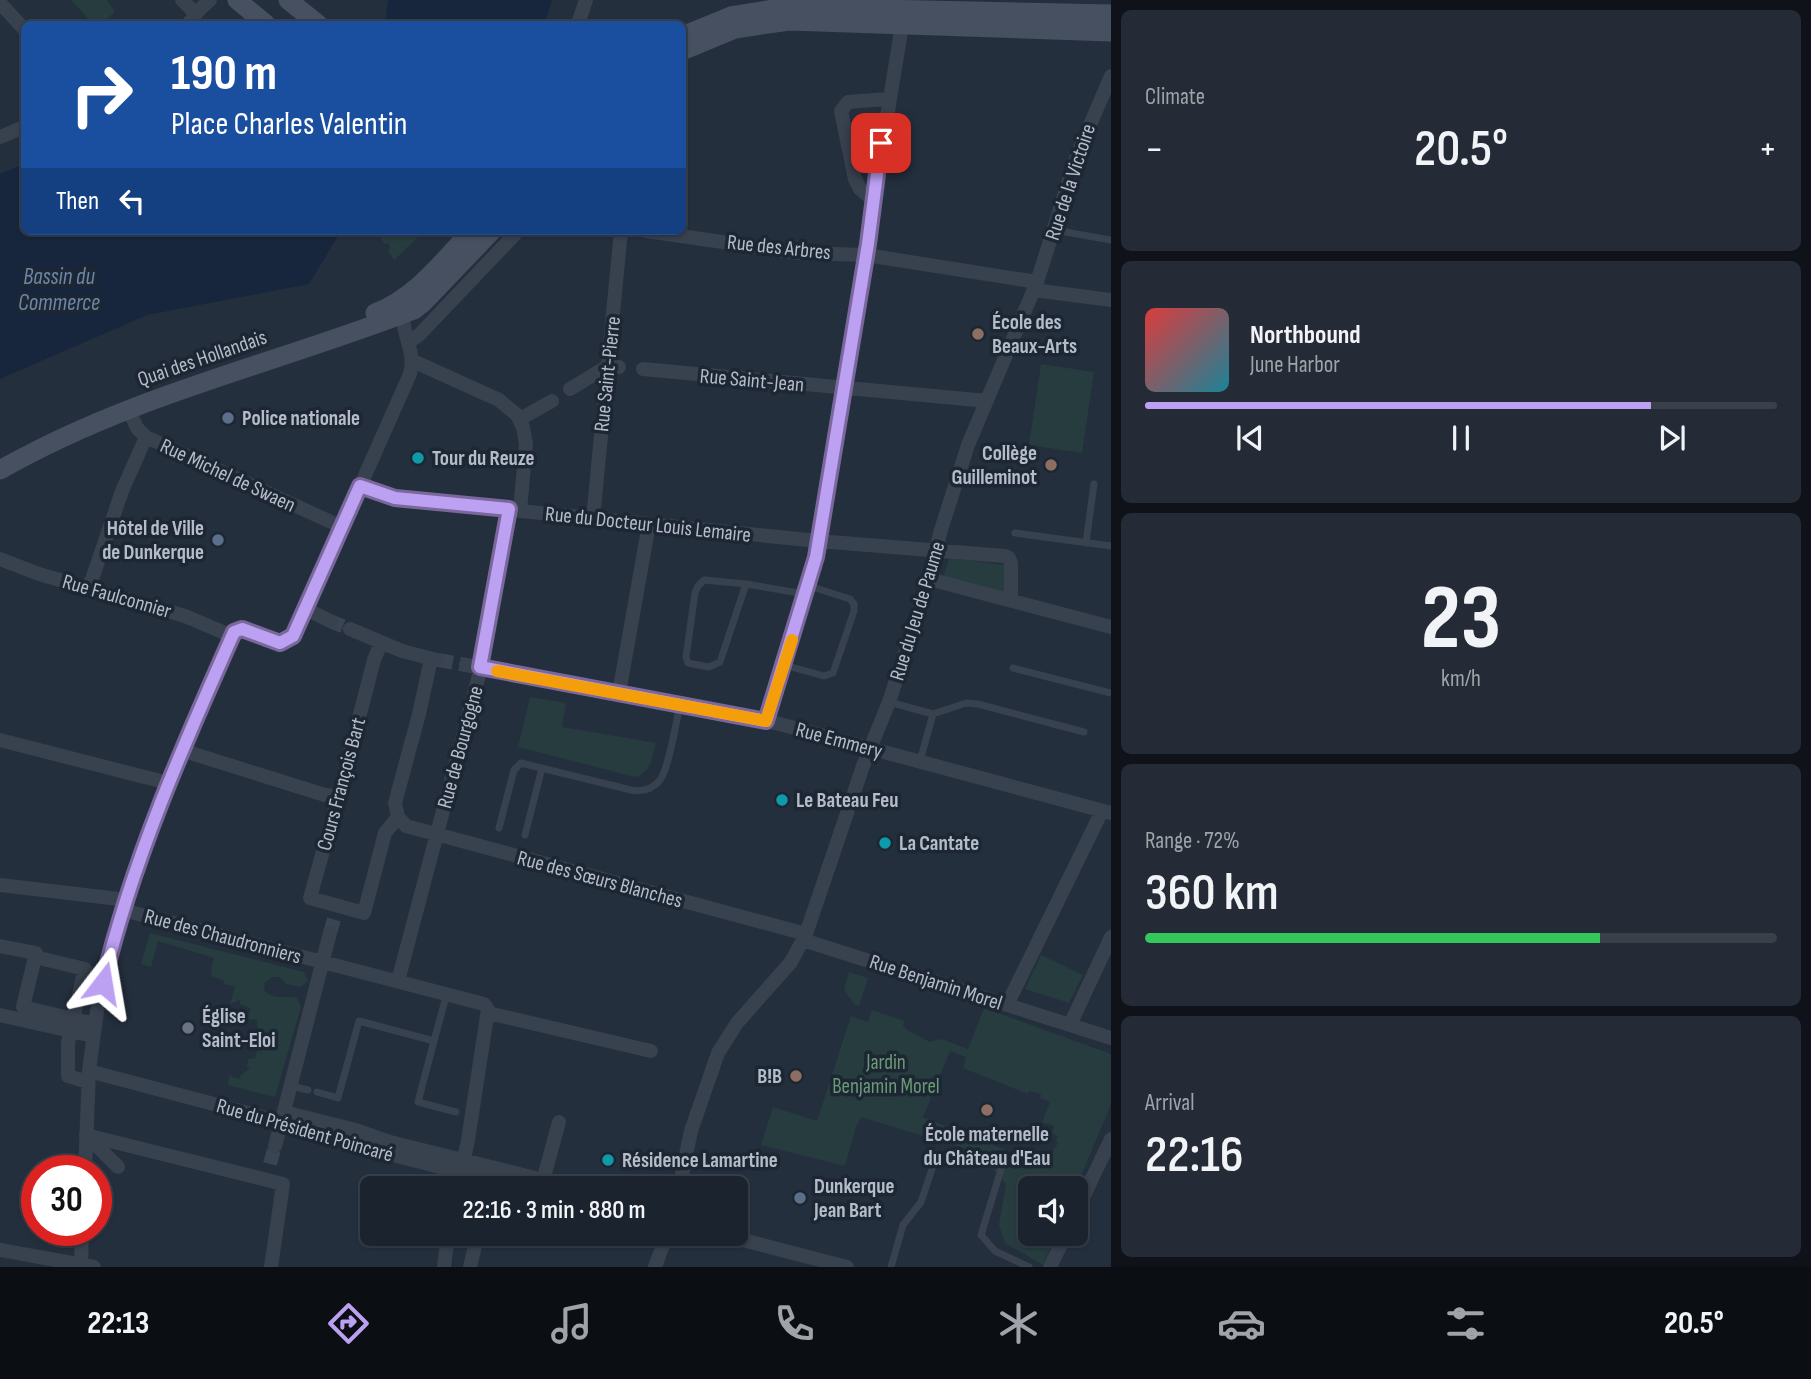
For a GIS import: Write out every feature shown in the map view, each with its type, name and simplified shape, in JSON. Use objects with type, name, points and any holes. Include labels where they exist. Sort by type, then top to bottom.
[{"type":"street","points":[[183,0],[192,19],[211,0]]},
{"type":"street","points":[[237,0],[263,21]]},
{"type":"street","points":[[288,0],[313,20]]},
{"type":"street","points":[[579,21],[586,0]]},
{"type":"street","points":[[0,2],[21,26]]},
{"type":"street","points":[[686,34],[754,5],[981,13],[1107,23]]},
{"type":"street","points":[[981,13],[1062,7],[1107,23]]},
{"type":"street","points":[[686,49],[725,33],[771,22],[904,12]]},
{"type":"street","points":[[766,721],[807,590],[818,541],[904,12]]},
{"type":"street","name":"Rue de la Victoire","points":[[1036,286],[1082,141],[1111,76]]},
{"type":"street","points":[[874,201],[860,189],[855,179],[841,111],[848,102],[888,99]]},
{"type":"street","points":[[0,137],[21,128]]},
{"type":"street","points":[[409,342],[421,295],[468,235]]},
{"type":"street","points":[[421,295],[488,235]]},
{"type":"street","points":[[409,342],[419,335],[514,235]]},
{"type":"street","name":"Rue Saint-Pierre","points":[[593,518],[613,366],[621,235]]},
{"type":"street","name":"Rue des Arbres","points":[[674,235],[799,253],[866,255],[1111,300]]},
{"type":"street","name":"Rue du Jeu de Paume","points":[[681,1176],[691,1131],[718,1053],[737,1023],[791,961],[805,937],[889,702],[929,579],[940,533],[964,457],[1036,286]]},
{"type":"street","name":"Quai des Hollandais","points":[[0,470],[126,403],[403,314],[421,295]]},
{"type":"street","name":"Quai des Hollandais","points":[[0,459],[60,427],[380,311],[401,300],[421,295]]},
{"type":"street","points":[[85,1155],[88,1076],[110,951],[181,750],[235,631],[240,629],[270,641],[288,641],[293,636],[404,390],[413,361],[403,326],[403,314]]},
{"type":"street","points":[[373,324],[394,329],[409,342]]},
{"type":"street","points":[[413,361],[499,400],[509,406],[520,419],[552,401]]},
{"type":"street","points":[[570,389],[613,366]]},
{"type":"street","name":"Rue Saint-Jean","points":[[643,369],[987,401]]},
{"type":"street","name":"Rue Michel de Swaen","points":[[126,403],[137,428],[146,437],[342,527]]},
{"type":"street","name":"Rue de Bourgogne","points":[[398,981],[437,836],[473,666],[515,510],[526,451],[520,419]]},
{"type":"street","points":[[89,588],[122,491],[146,437]]},
{"type":"street","name":"Rue du Docteur Louis Lemaire","points":[[360,486],[395,498],[818,541],[1007,557],[1011,566],[1011,599]]},
{"type":"street","points":[[619,693],[649,524]]},
{"type":"street","name":"Rue Faulconnier","points":[[0,559],[30,571],[185,615],[232,636]]},
{"type":"street","points":[[929,579],[1111,626]]},
{"type":"street","points":[[306,609],[330,621]]},
{"type":"street","name":"Cours François Bart","points":[[350,629],[381,643],[435,659],[395,803],[397,817],[385,833],[364,913],[336,909],[310,898],[336,796],[340,791],[374,660],[381,643]]},
{"type":"street","name":"Rue Emmery","points":[[473,666],[766,721],[1107,812]]},
{"type":"street","points":[[0,740],[169,783]]},
{"type":"street","points":[[181,750],[328,796],[336,796]]},
{"type":"street","points":[[1007,1005],[1107,812]]},
{"type":"street","name":"Rue des Sœurs Blanches","points":[[397,817],[406,826],[437,836],[805,937]]},
{"type":"street","name":"Rue des Chaudronniers","points":[[0,885],[125,905],[323,962],[481,1003],[486,1006],[487,1017],[651,1051]]},
{"type":"street","points":[[275,1146],[331,933]]},
{"type":"street","name":"Rue Benjamin Morel","points":[[805,937],[1111,1038]]},
{"type":"street","points":[[1070,1025],[1111,937]]},
{"type":"street","points":[[0,946],[36,953],[23,1007],[72,1025]]},
{"type":"street","points":[[35,957],[85,969],[67,1046],[68,1076],[88,1076]]},
{"type":"street","points":[[0,1015],[94,1030]]},
{"type":"street","points":[[462,1167],[487,1017]]},
{"type":"street","name":"Rue du Président Poincaré","points":[[88,1076],[283,1117],[348,1139],[366,1148],[462,1167],[479,1176]]},
{"type":"street","points":[[544,1176],[559,1122]]},
{"type":"street","points":[[86,1135],[118,1167]]},
{"type":"street","points":[[86,1135],[283,1184],[271,1267]]},
{"type":"street","points":[[1088,1187],[1111,1139]]},
{"type":"street","points":[[266,1180],[270,1164]]},
{"type":"street","points":[[748,1241],[847,1267]]},
{"type":"street","points":[[0,1250],[85,1266],[83,1246]]},
{"type":"street","points":[[443,1267],[446,1246]]},
{"type":"street","points":[[470,1267],[475,1246]]},
{"type":"street","points":[[655,1267],[663,1246]]},
{"type":"street","points":[[1050,1267],[1060,1246]]},
{"type":"lane","points":[[1054,230],[1111,240]]},
{"type":"lane","points":[[1086,543],[1094,484]]},
{"type":"lane","points":[[1015,533],[1111,546]]},
{"type":"lane","points":[[746,584],[720,662],[709,667],[688,663],[686,657],[698,586],[709,579],[807,590],[850,599],[854,604],[833,673],[819,675],[784,665]]},
{"type":"lane","points":[[1013,668],[1111,693]]},
{"type":"lane","points":[[889,702],[933,714],[966,704],[978,704],[1084,732]]},
{"type":"lane","points":[[499,828],[517,765],[523,763],[631,790],[647,790],[663,777],[680,705]]},
{"type":"lane","points":[[920,761],[933,714]]},
{"type":"lane","points":[[524,835],[542,768]]},
{"type":"lane","points":[[447,993],[418,1102],[456,1112]]},
{"type":"lane","points":[[317,1093],[338,1098],[359,1021],[434,1041]]},
{"type":"lane","points":[[291,1086],[309,1090]]},
{"type":"lane","points":[[891,1267],[903,1225],[919,1206],[937,1154]]},
{"type":"lane","points":[[1003,1163],[981,1235],[995,1251],[1030,1267]]},
{"type":"green space","points":[[71,0],[107,0],[115,12],[104,21],[90,21]]},
{"type":"green space","points":[[421,235],[394,260],[388,251],[391,248],[388,243],[384,244],[380,237]]},
{"type":"green space","points":[[1041,364],[1094,372],[1082,453],[1029,445]]},
{"type":"green space","points":[[949,558],[1005,565],[1004,593],[943,578]]},
{"type":"green space","points":[[530,697],[566,703],[562,727],[656,743],[648,768],[635,777],[518,747]]},
{"type":"green space","points":[[150,933],[304,972],[308,981],[300,987],[287,984],[279,977],[265,982],[264,990],[268,993],[275,997],[297,998],[301,1007],[275,1097],[228,1085],[229,1076],[240,1079],[250,1068],[247,1067],[248,1059],[256,1058],[260,1045],[253,1038],[260,1033],[257,1020],[247,1019],[251,1009],[240,1004],[240,1000],[230,1004],[235,986],[223,984],[225,981],[212,976],[214,958],[158,941],[151,967],[141,964]]},
{"type":"green space","points":[[1041,955],[1083,975],[1069,1003],[1025,989]]},
{"type":"green space","points":[[849,972],[868,978],[859,1006],[854,1004],[844,990]]},
{"type":"green space","name":"Jardin Benjamin Morel","points":[[984,1008],[1111,1054],[1111,1104],[1081,1176],[1018,1176],[1018,1246],[1051,1246],[1043,1265],[1005,1243],[999,1225],[1006,1184],[979,1153],[861,1117],[845,1166],[761,1145],[773,1107],[817,1121],[851,1016],[868,1022],[872,1010],[904,1021],[903,1026],[906,1029],[929,1042],[942,1039],[968,1049]],"holes":[[[950,1051],[966,1057],[963,1068],[1028,1094],[1029,1091],[1041,1094],[1040,1098],[1050,1102],[1042,1122],[1054,1126],[1052,1133],[1058,1136],[1058,1143],[1050,1156],[1044,1158],[1038,1152],[1023,1157],[923,1117]]]},
{"type":"water","points":[[388,0],[552,0],[546,21],[385,21]]},
{"type":"water","name":"Bassin du Commerce","points":[[21,165],[21,235],[339,235],[309,284],[147,315],[0,379],[0,174]]},
{"type":"tunnel","points":[[330,621],[350,629]]},
{"type":"tunnel","points":[[439,660],[466,665]]},
{"type":"tunnel","points":[[330,933],[336,913]]},
{"type":"tunnel","points":[[270,1164],[275,1146]]},
{"type":"slow traffic","points":[[497,671],[766,721],[792,640]]},
{"type":"place","name":"École des Beaux-Arts","points":[[978,334]]},
{"type":"place","name":"Police nationale","points":[[228,418]]},
{"type":"place","name":"Tour du Reuze","points":[[418,458]]},
{"type":"place","name":"Collège Guilleminot","points":[[1051,465]]},
{"type":"place","name":"Hôtel de Ville de Dunkerque","points":[[218,540]]},
{"type":"place","name":"Le Bateau Feu","points":[[782,800]]},
{"type":"place","name":"La Cantate","points":[[885,843]]},
{"type":"place","name":"Église Saint-Eloi","points":[[188,1028]]},
{"type":"place","name":"B!B","points":[[796,1076]]},
{"type":"place","name":"École maternelle du Château d'Eau","points":[[987,1110]]},
{"type":"place","name":"Résidence Lamartine","points":[[608,1160]]},
{"type":"place","name":"Dunkerque Jean Bart","points":[[800,1198]]},
{"type":"route","points":[[103,983],[118,925],[174,767],[234,632],[242,629],[280,643],[293,636],[360,486],[395,498],[509,509],[480,667],[766,721],[816,557],[868,244],[881,143]]}]
